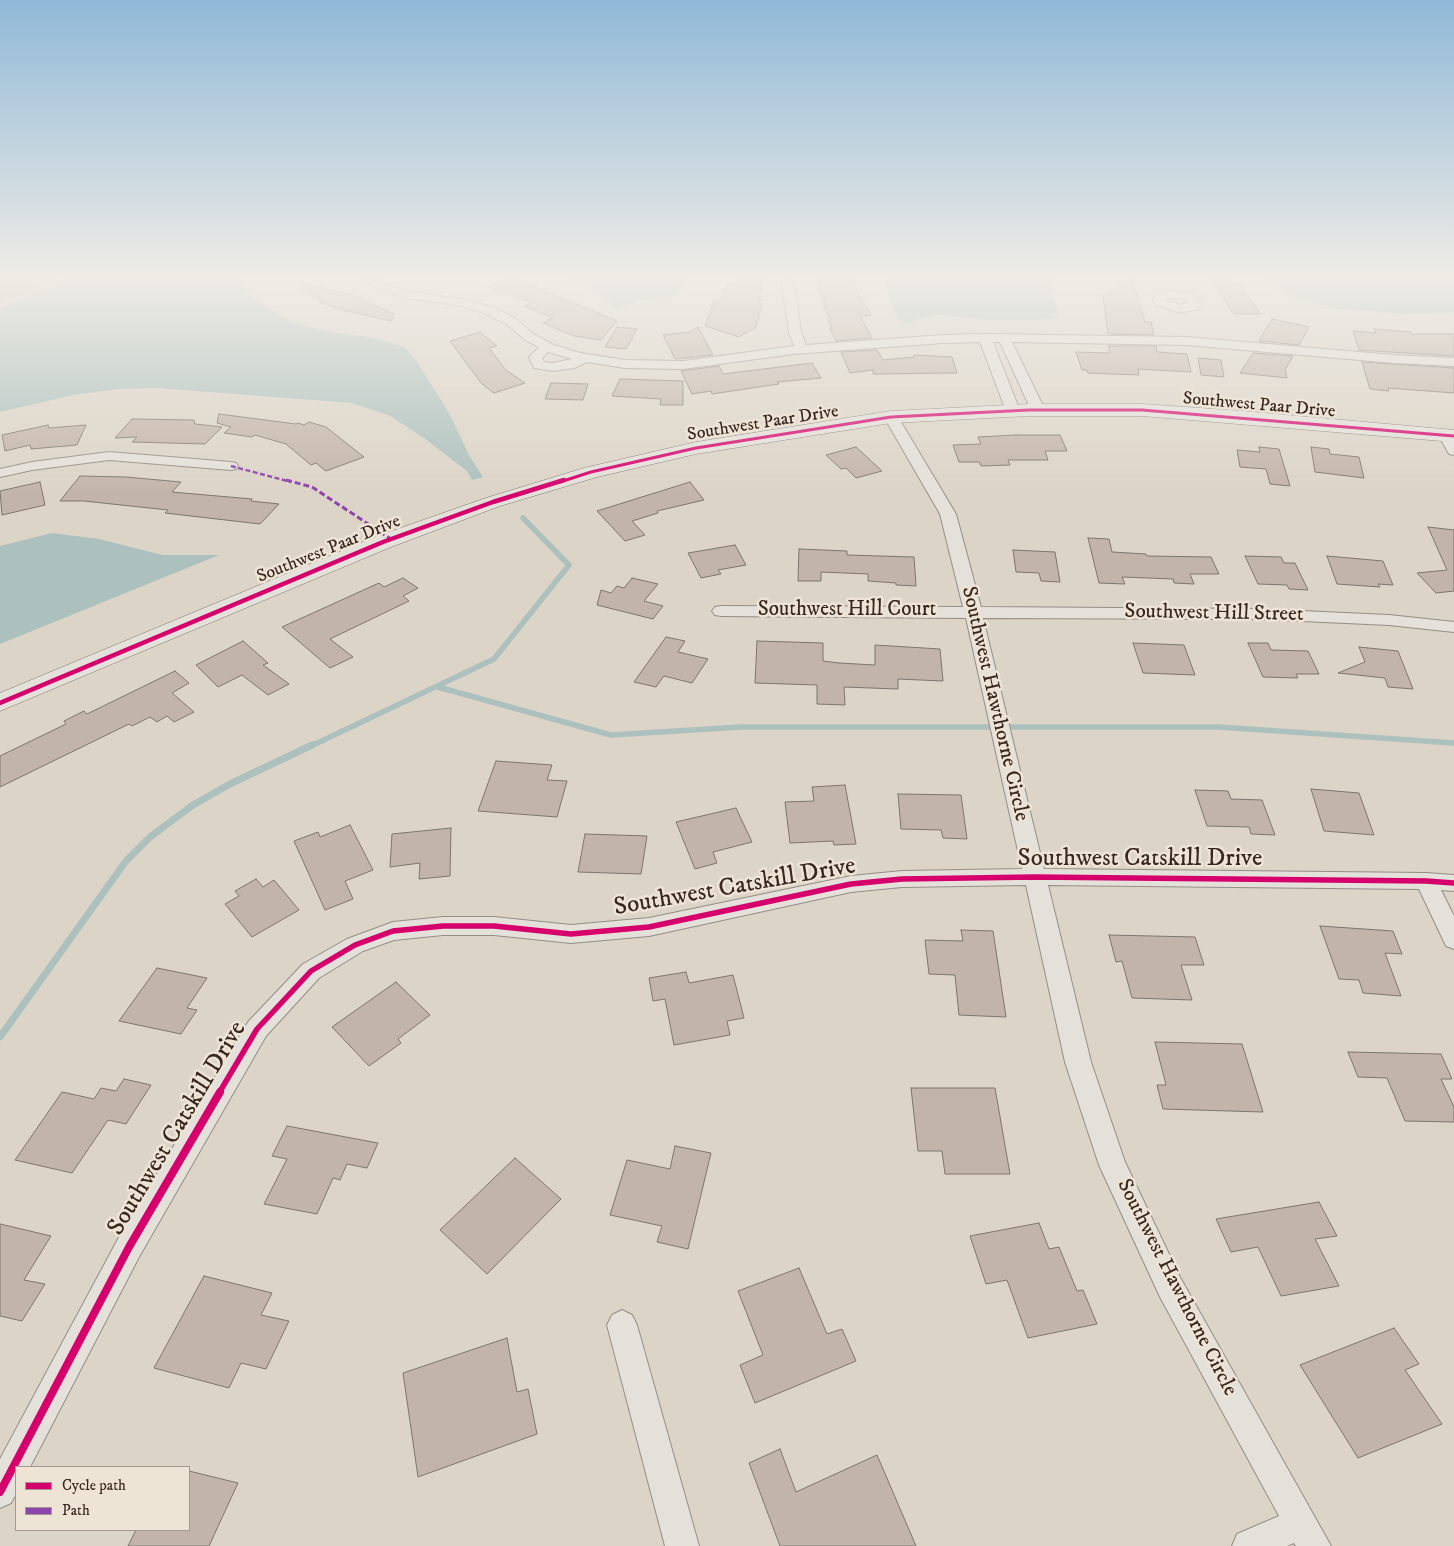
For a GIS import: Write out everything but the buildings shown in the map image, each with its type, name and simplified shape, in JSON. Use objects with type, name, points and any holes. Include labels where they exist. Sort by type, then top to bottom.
[{"type":"street","points":[[542,350],[535,357],[539,365],[553,367],[569,365],[586,358]]},
{"type":"street","points":[[560,350],[586,358],[625,364],[683,365],[793,350]]},
{"type":"street","points":[[990,350],[1013,410]]},
{"type":"street","points":[[1010,350],[1038,410]]},
{"type":"street","points":[[1286,350],[1454,362]]},
{"type":"street","name":"Southwest Paar Drive","points":[[0,703],[383,542],[493,502],[591,472],[696,448],[891,417],[1013,410],[1142,410],[1225,416],[1451,441]]},
{"type":"street","name":"Southwest Hawthorne Circle","points":[[891,417],[948,514],[973,611],[1078,1062],[1112,1165],[1170,1287],[1308,1534]]},
{"type":"street","points":[[0,473],[32,466],[109,456],[231,466]]},
{"type":"street","name":"Southwest Hill Court","points":[[721,612],[973,611]]},
{"type":"street","name":"Southwest Hill Street","points":[[973,611],[1258,614],[1389,620],[1454,627]]},
{"type":"street","name":"Southwest Catskill Drive","points":[[0,1492],[129,1247],[257,1029],[311,971],[355,945],[393,931],[443,926],[494,926],[571,934],[649,928],[851,884],[902,879],[1034,878],[1426,881],[1454,883]]},
{"type":"street","points":[[1426,881],[1454,940]]},
{"type":"street","points":[[622,1325],[682,1546]]},
{"type":"street","points":[[1249,1546],[1308,1534]]},
{"type":"shaded area","points":[[0,350],[408,350],[418,363],[449,413],[469,455],[483,477],[472,480],[467,471],[424,438],[390,416],[352,403],[156,388],[118,389],[74,395],[0,412]]},
{"type":"shaded area","points":[[52,533],[99,539],[162,555],[219,555],[0,644],[0,546]]},
{"type":"waterway","points":[[309,747],[494,659],[569,565],[523,518]]},
{"type":"waterway","points":[[438,687],[611,735],[741,727],[1219,727],[1454,743]]},
{"type":"waterway","points":[[0,1037],[126,861],[150,837],[193,805],[230,784],[312,745]]},
{"type":"marked path","points":[[231,466],[312,487],[391,539]]},
{"type":"cycle path","points":[[0,703],[383,542],[493,502],[591,472],[696,448],[891,417],[1029,410],[1142,410],[1454,436]]},
{"type":"cycle path","points":[[0,1492],[129,1247],[257,1029],[311,971],[355,945],[393,931],[443,926],[494,926],[571,934],[649,927],[851,884],[902,879],[1034,877],[1426,881],[1454,883]]}]
